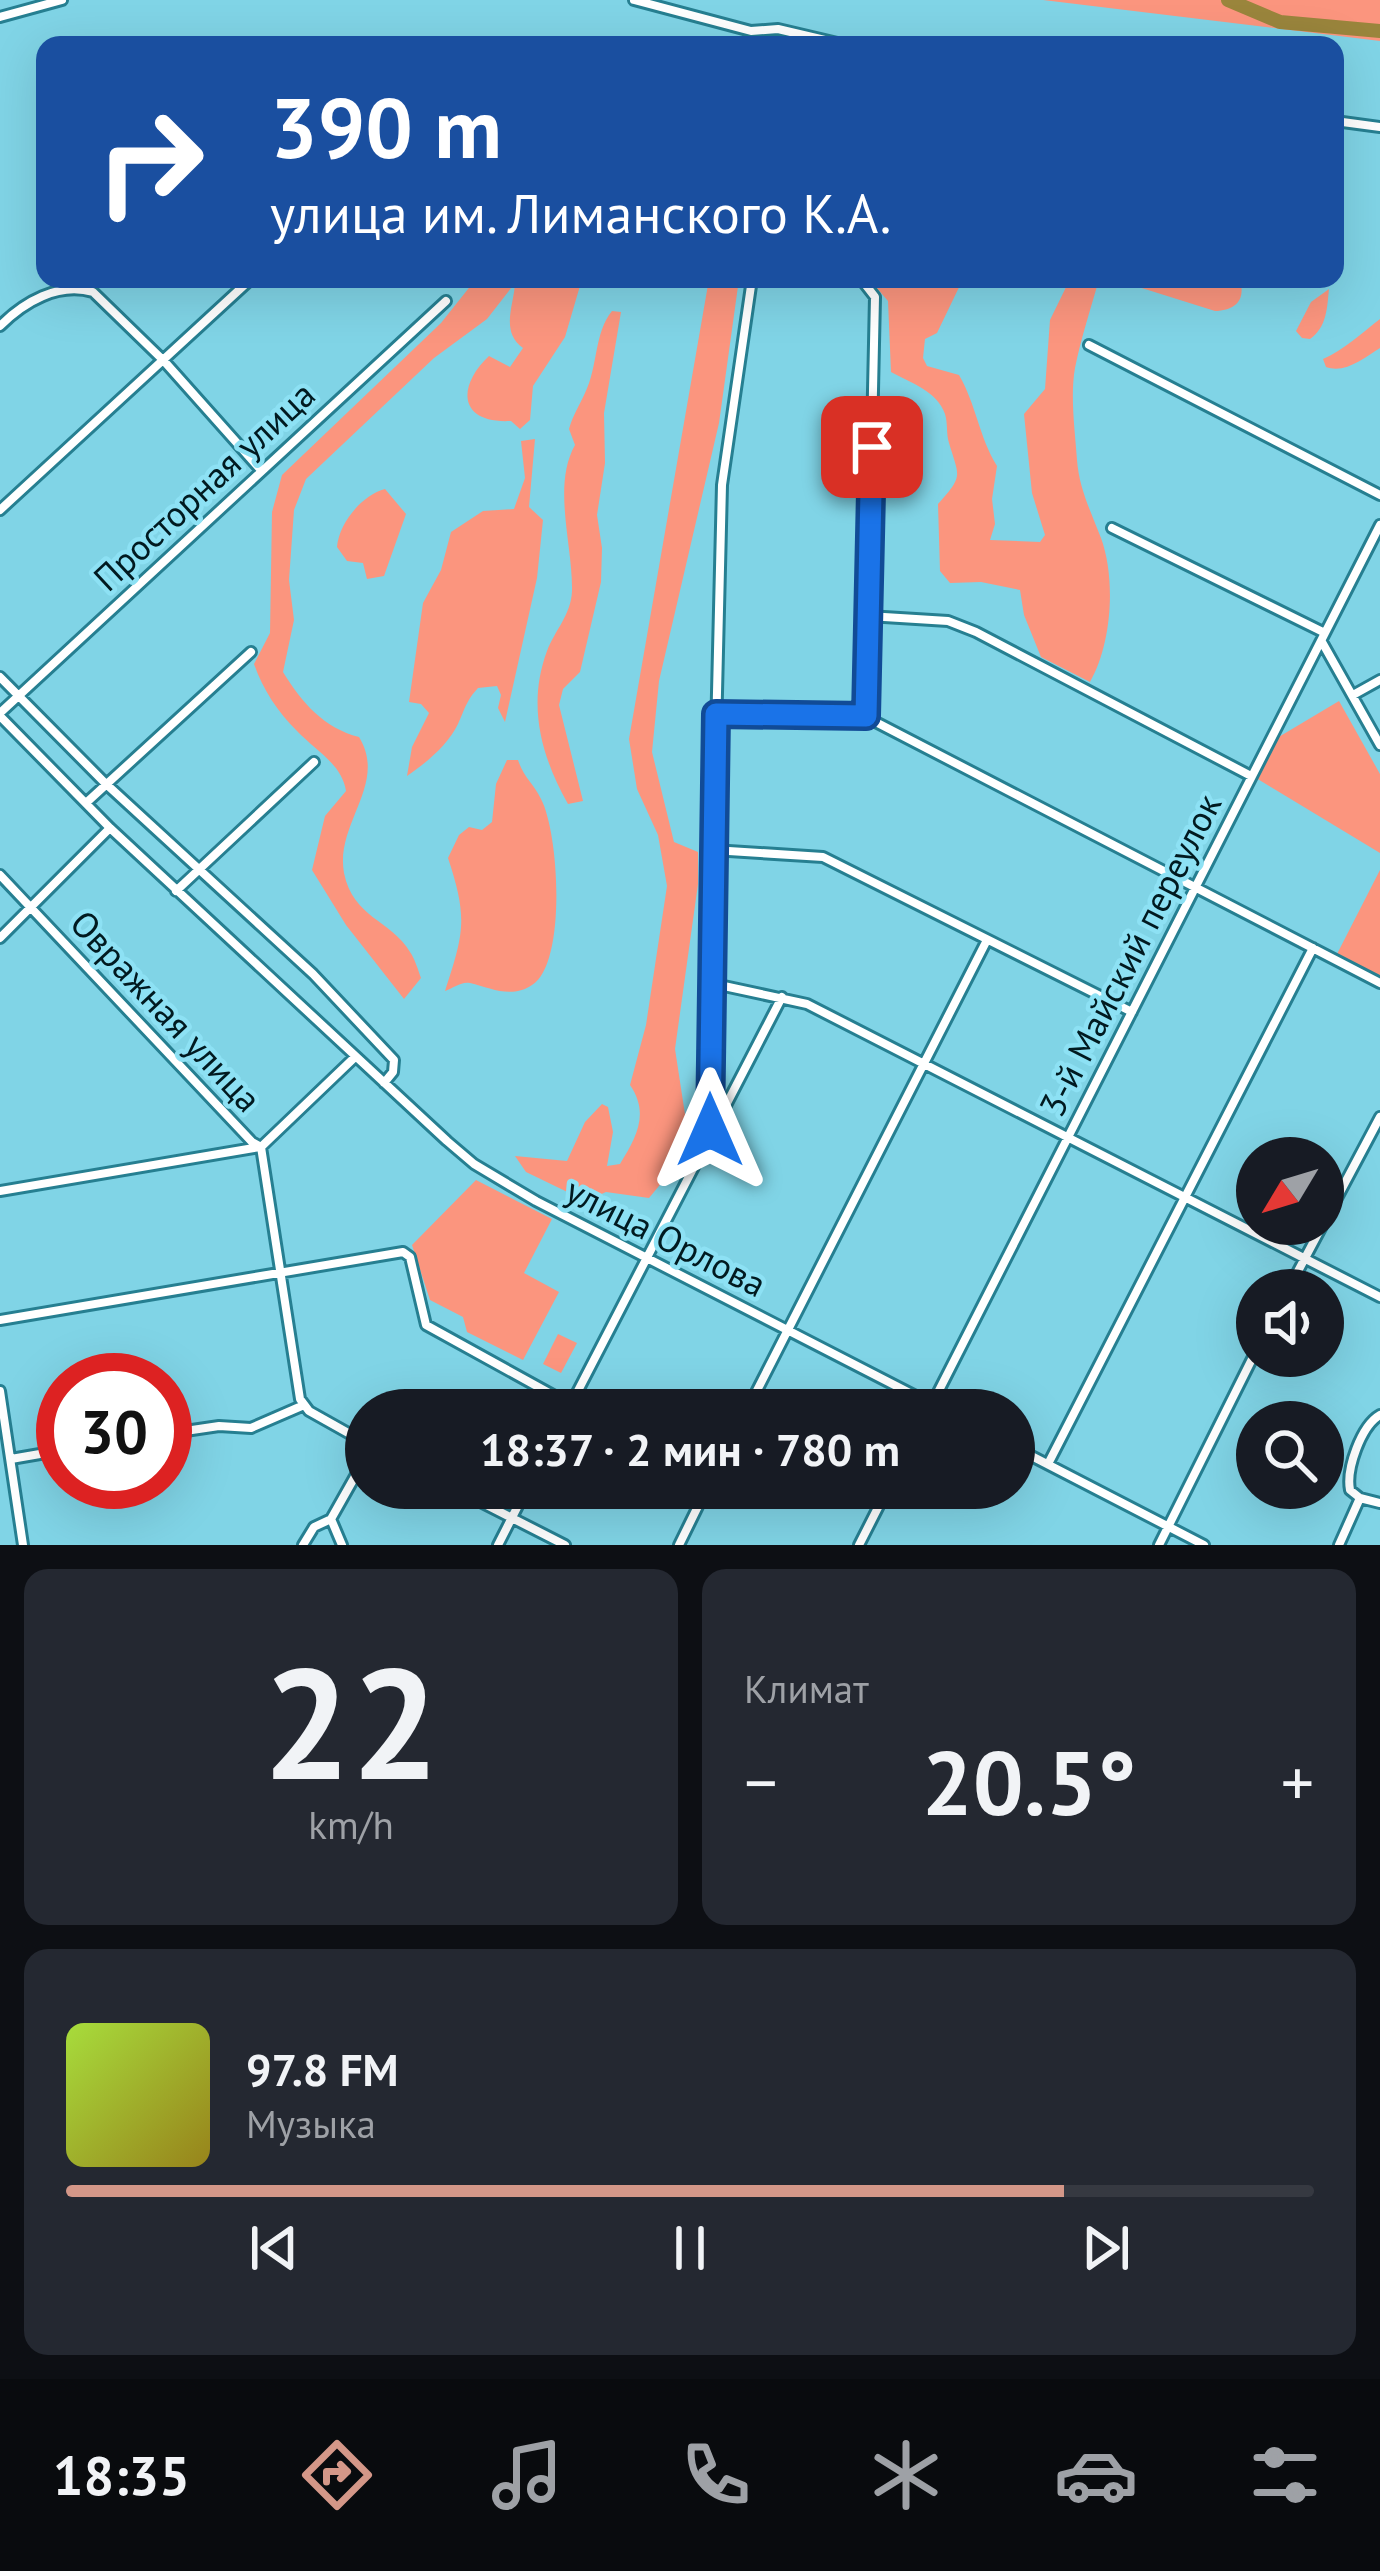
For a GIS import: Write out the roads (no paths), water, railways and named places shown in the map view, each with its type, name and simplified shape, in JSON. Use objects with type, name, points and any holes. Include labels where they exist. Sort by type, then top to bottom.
[{"type":"street","points":[[0,16],[62,0]]},
{"type":"street","points":[[634,0],[751,32],[778,29],[808,36]]},
{"type":"street","points":[[1344,122],[1380,128]]},
{"type":"street","points":[[0,511],[241,288]]},
{"type":"street","points":[[710,1130],[722,485],[751,288]]},
{"type":"street","points":[[866,716],[875,308],[871,288]]},
{"type":"street","points":[[0,326],[31,301],[81,289],[105,301],[261,470]]},
{"type":"street","name":"Просторная улица","points":[[0,715],[446,301]]},
{"type":"street","points":[[1089,345],[1380,495]]},
{"type":"street","name":"3-й Майский переулок","points":[[939,1389],[1380,525]]},
{"type":"street","points":[[1112,529],[1323,637],[1380,745]]},
{"type":"street","points":[[868,616],[948,621],[976,632],[1251,776]]},
{"type":"street","points":[[86,803],[251,652]]},
{"type":"street","points":[[0,677],[381,1043],[394,1060],[393,1072],[384,1083]]},
{"type":"street","points":[[1353,695],[1380,680]]},
{"type":"street","points":[[716,714],[866,716],[1380,982]]},
{"type":"street","name":"улица Орлова","points":[[0,715],[110,828],[355,1058],[479,1167],[897,1389]]},
{"type":"street","points":[[176,890],[314,762]]},
{"type":"street","points":[[0,938],[110,828]]},
{"type":"street","points":[[713,850],[823,857],[1132,1012]]},
{"type":"street","name":"Овражная улица","points":[[0,875],[261,1147],[304,1405]]},
{"type":"street","points":[[758,1389],[988,940]]},
{"type":"street","points":[[1048,1464],[1313,948]]},
{"type":"street","points":[[710,983],[807,1004],[1380,1298]]},
{"type":"street","points":[[578,1389],[782,997]]},
{"type":"street","points":[[0,1191],[261,1147],[355,1058]]},
{"type":"street","points":[[1299,1269],[1380,1117]]},
{"type":"street","points":[[0,1320],[403,1252],[410,1257],[419,1312],[426,1325],[538,1389]]},
{"type":"street","points":[[1159,1545],[1243,1377]]},
{"type":"street","points":[[0,1391],[23,1545]]},
{"type":"street","points":[[192,1430],[250,1428],[304,1405],[345,1430]]},
{"type":"street","points":[[1380,1415],[1371,1420],[1347,1475],[1350,1490],[1380,1503]]},
{"type":"street","points":[[11,1459],[36,1455]]},
{"type":"street","points":[[1035,1458],[1204,1545]]},
{"type":"street","points":[[303,1545],[314,1527],[331,1519],[345,1494]]},
{"type":"street","points":[[1339,1545],[1360,1498]]},
{"type":"street","points":[[494,1509],[565,1545]]},
{"type":"street","points":[[498,1545],[516,1509]]},
{"type":"street","points":[[679,1545],[697,1509]]},
{"type":"street","points":[[859,1545],[877,1509]]},
{"type":"street","points":[[331,1519],[342,1545]]},
{"type":"waterway","points":[[1228,0],[1280,22],[1380,31]]}]
